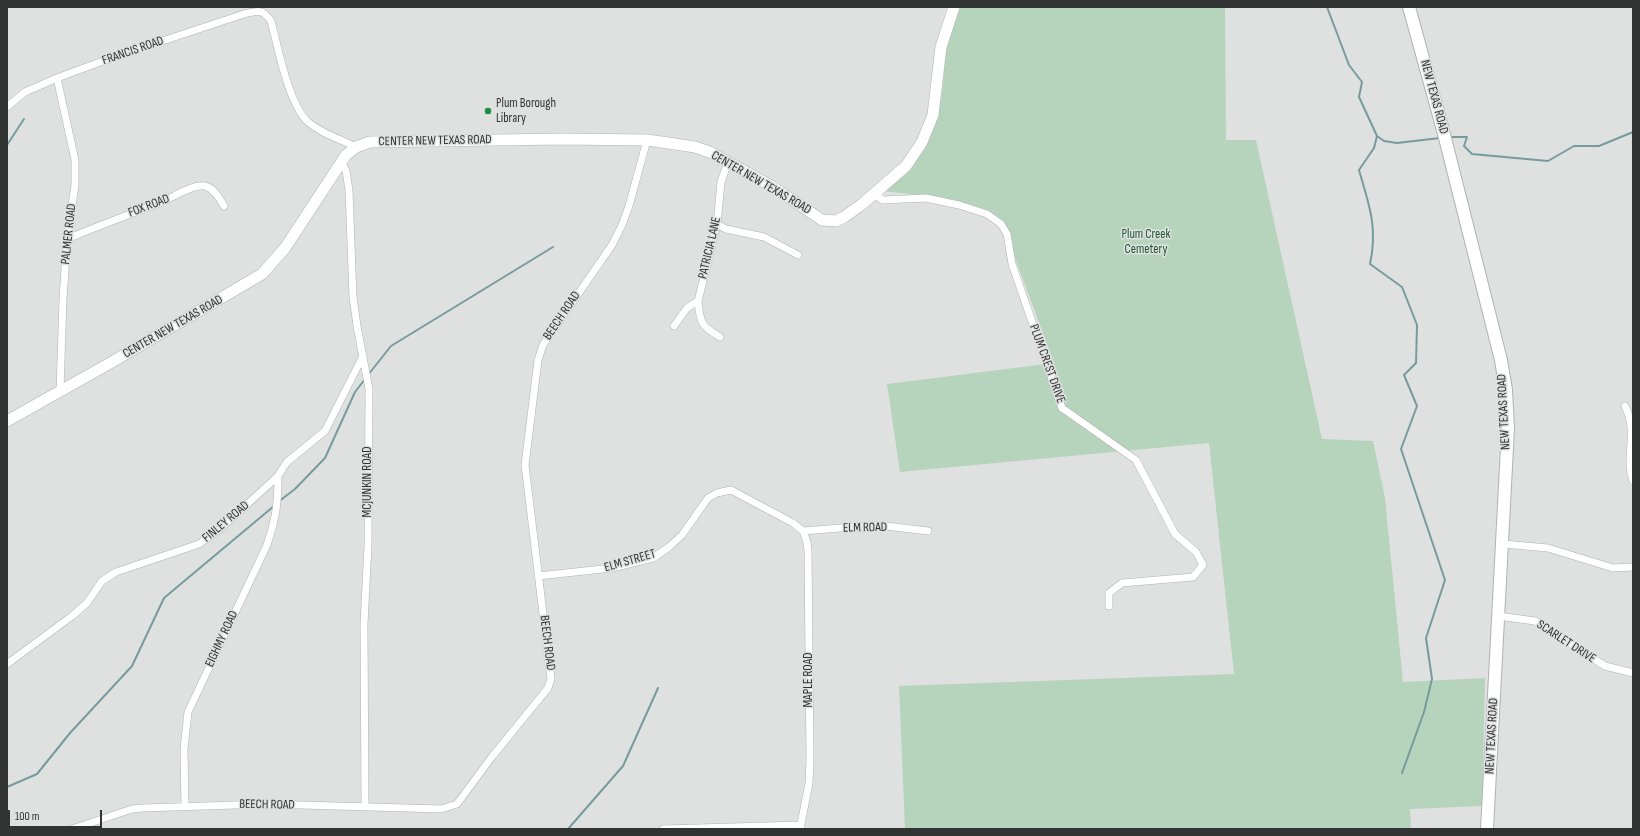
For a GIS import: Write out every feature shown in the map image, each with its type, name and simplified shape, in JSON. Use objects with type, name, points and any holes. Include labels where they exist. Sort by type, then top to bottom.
[{"type":"main road","name":"NEW TEXAS ROAD","points":[[1409,7],[1444,134],[1501,360],[1506,390],[1508,428],[1488,829]]},
{"type":"street","name":"CENTER NEW TEXAS ROAD","points":[[7,421],[230,294],[262,274],[285,248],[341,161],[356,146],[370,142],[647,140],[695,147],[712,153],[773,187],[822,220],[836,221],[844,217],[874,194],[906,166],[922,142],[933,115],[941,47],[954,7]]},
{"type":"street","name":"FRANCIS ROAD","points":[[7,107],[25,92],[57,78],[111,58],[244,14],[260,11],[265,13],[271,21],[287,78],[298,108],[307,120],[316,127],[356,146]]},
{"type":"street","name":"PALMER ROAD","points":[[57,78],[75,160],[75,185],[67,239],[60,344],[60,392]]},
{"type":"street","name":"BEECH ROAD","points":[[72,829],[132,809],[266,804],[441,809],[457,804],[491,758],[548,688],[551,679],[525,465],[540,350],[612,245],[629,206],[647,140]]},
{"type":"street","name":"MCJUNKIN ROAD","points":[[341,161],[346,171],[349,190],[353,296],[369,390],[368,546],[364,624],[365,807]]},
{"type":"street","name":"PATRICIA LANE","points":[[698,301],[717,224],[721,182],[728,162]]},
{"type":"street","name":"FOX ROAD","points":[[67,239],[193,188],[206,186],[211,189],[224,206]]},
{"type":"street","name":"PLUM CREST DRIVE","points":[[874,194],[883,200],[926,198],[959,205],[987,214],[1001,224],[1007,234],[1014,270],[1062,408],[1136,460],[1175,534],[1196,552],[1203,565],[1193,577],[1122,583],[1109,593],[1109,606]]},
{"type":"street","points":[[717,224],[726,229],[764,237],[798,255]]},
{"type":"street","points":[[674,326],[687,308],[698,301],[701,322],[706,329],[720,337]]},
{"type":"street","name":"FINLEY ROAD","points":[[7,664],[47,636],[87,603],[102,581],[116,572],[199,544],[219,530],[278,476],[288,462],[325,431],[363,356]]},
{"type":"street","points":[[1625,406],[1630,416],[1632,426],[1630,467],[1633,481]]},
{"type":"street","name":"EIGHMY ROAD","points":[[185,807],[184,749],[188,712],[267,545],[275,522],[278,501],[278,476]]},
{"type":"street","name":"ELM STREET","points":[[538,576],[612,568],[653,558],[669,547],[682,535],[708,498],[716,493],[731,490],[793,523],[802,531]]},
{"type":"street","name":"ELM ROAD","points":[[802,531],[878,525],[928,531]]},
{"type":"street","name":"MAPLE ROAD","points":[[800,827],[809,783],[810,760],[808,551],[807,542],[802,531]]},
{"type":"street","points":[[1503,544],[1548,548],[1613,568],[1633,567]]},
{"type":"street","name":"SCARLET DRIVE","points":[[1498,616],[1535,621],[1605,666],[1633,673]]},
{"type":"street","points":[[663,829],[800,827]]},
{"type":"green space","name":"Plum Creek Cemetery","points":[[959,7],[1225,7],[1226,140],[1256,140],[1322,439],[1373,441],[1385,498],[1403,682],[1485,678],[1482,806],[1410,809],[1411,829],[905,829],[899,686],[1234,674],[1209,443],[900,472],[887,384],[1054,363],[1014,255],[1012,239],[1006,225],[997,216],[967,203],[930,196],[883,191],[906,172],[923,152],[935,125],[942,94],[946,47]]},
{"type":"waterway","points":[[1327,7],[1349,65],[1362,82],[1359,97],[1377,136],[1384,141],[1397,143],[1440,138]]},
{"type":"waterway","points":[[7,145],[24,119]]},
{"type":"waterway","points":[[1449,137],[1467,137],[1464,146],[1472,154],[1548,161],[1574,146],[1599,146],[1633,132]]},
{"type":"waterway","points":[[1377,136],[1374,148],[1359,170],[1369,205],[1373,227],[1370,264],[1402,287],[1417,325],[1416,363],[1404,375],[1417,406],[1401,449],[1445,580],[1426,638],[1432,679],[1424,712],[1402,773]]},
{"type":"waterway","points":[[368,375],[391,346],[553,247]]},
{"type":"waterway","points":[[278,502],[295,489],[325,458],[355,392],[365,379]]},
{"type":"waterway","points":[[7,787],[37,774],[70,733],[132,666],[164,598],[274,506]]},
{"type":"waterway","points":[[568,829],[623,766],[658,688]]},
{"type":"place","name":"Plum Borough Library","points":[[488,111]]}]
